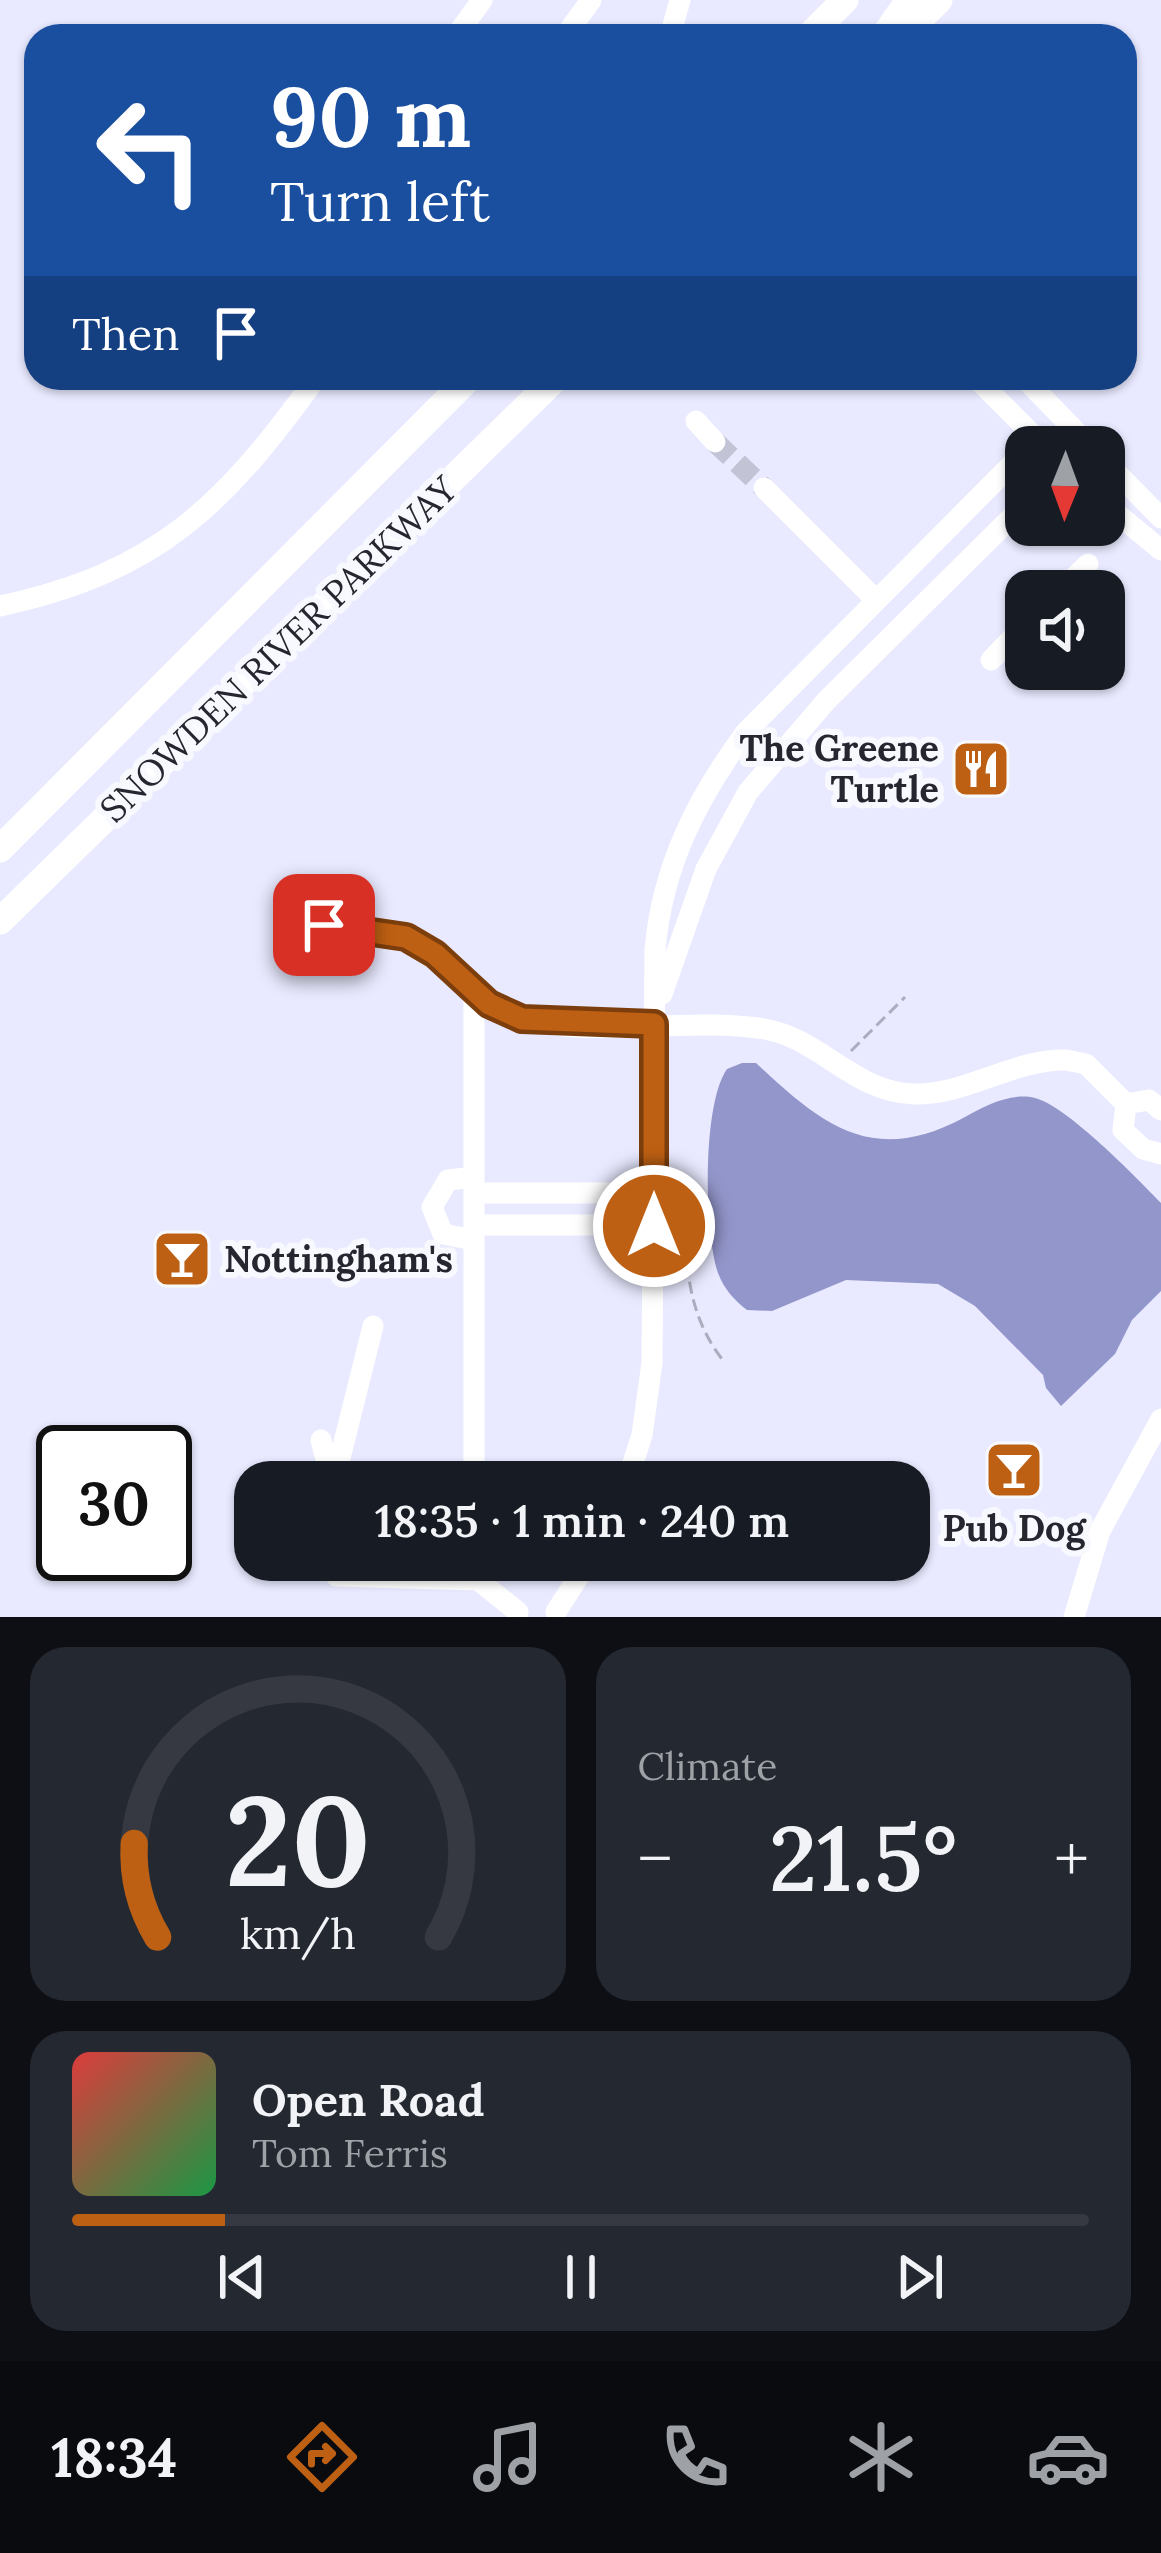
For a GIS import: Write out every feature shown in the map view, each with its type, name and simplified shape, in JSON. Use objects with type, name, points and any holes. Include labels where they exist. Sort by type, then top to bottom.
[{"type":"main road","points":[[821,24],[845,0]]},
{"type":"main road","points":[[915,24],[939,0]]},
{"type":"main road","name":"SNOWDEN RIVER PARKWAY","points":[[0,849],[457,390]]},
{"type":"main road","name":"SNOWDEN RIVER PARKWAY","points":[[0,921],[544,390]]},
{"type":"street","points":[[0,605],[99,574],[184,529],[243,476],[307,390]]},
{"type":"street","points":[[986,390],[1017,426]]},
{"type":"street","points":[[1036,390],[1070,426]]},
{"type":"street","points":[[1052,426],[1061,416]]},
{"type":"street","points":[[696,421],[715,442]]},
{"type":"street","points":[[634,1461],[652,1363],[658,913],[675,854],[717,772],[801,674],[1005,474]]},
{"type":"street","points":[[1125,482],[1161,518]]},
{"type":"street","points":[[764,488],[877,600]]},
{"type":"street","points":[[1125,520],[1161,550]]},
{"type":"street","points":[[654,1024],[680,938],[726,829],[775,756],[1005,524]]},
{"type":"street","points":[[1082,570],[1088,564]]},
{"type":"street","points":[[991,660],[1005,646]]},
{"type":"street","points":[[801,674],[827,700]]},
{"type":"street","points":[[324,925],[406,937],[435,954],[475,992],[506,1013],[537,1022],[767,1030],[799,1042],[867,1084],[915,1094],[955,1088],[1033,1063],[1077,1062],[1126,1104]]},
{"type":"street","points":[[474,1461],[475,992]]},
{"type":"street","points":[[1126,1104],[1149,1100],[1161,1110]]},
{"type":"street","points":[[1126,1104],[1120,1118],[1123,1130],[1143,1150],[1161,1154]]},
{"type":"street","points":[[654,1192],[448,1180],[433,1208],[443,1234],[654,1226]]},
{"type":"street","points":[[341,1461],[373,1326]]},
{"type":"street","points":[[1075,1617],[1110,1509],[1161,1419]]},
{"type":"street","points":[[321,1440],[327,1461]]},
{"type":"street","points":[[479,1581],[516,1614],[539,1605],[558,1614],[578,1581]]},
{"type":"path","points":[[841,1061],[905,997]]},
{"type":"path","points":[[685,1210],[686,1282],[699,1309],[702,1334],[722,1359]]},
{"type":"water","points":[[756,1063],[827,1121],[876,1138],[903,1139],[932,1132],[1008,1098],[1035,1098],[1049,1104],[1101,1144],[1161,1203],[1161,1291],[1132,1320],[1115,1354],[1061,1406],[1046,1388],[1043,1375],[975,1306],[938,1284],[846,1280],[772,1311],[747,1310],[718,1273],[708,1200],[713,1110],[727,1069]]},
{"type":"tunnel","points":[[715,442],[764,488]]},
{"type":"place","name":"The Greene Turtle","points":[[981,769]]},
{"type":"place","name":"Nottingham's","points":[[182,1259]]},
{"type":"place","name":"Pub Dog","points":[[1014,1470]]},
{"type":"route","points":[[324,925],[406,937],[435,954],[489,1004],[522,1019],[552,1024],[654,1024],[654,1226]]}]
